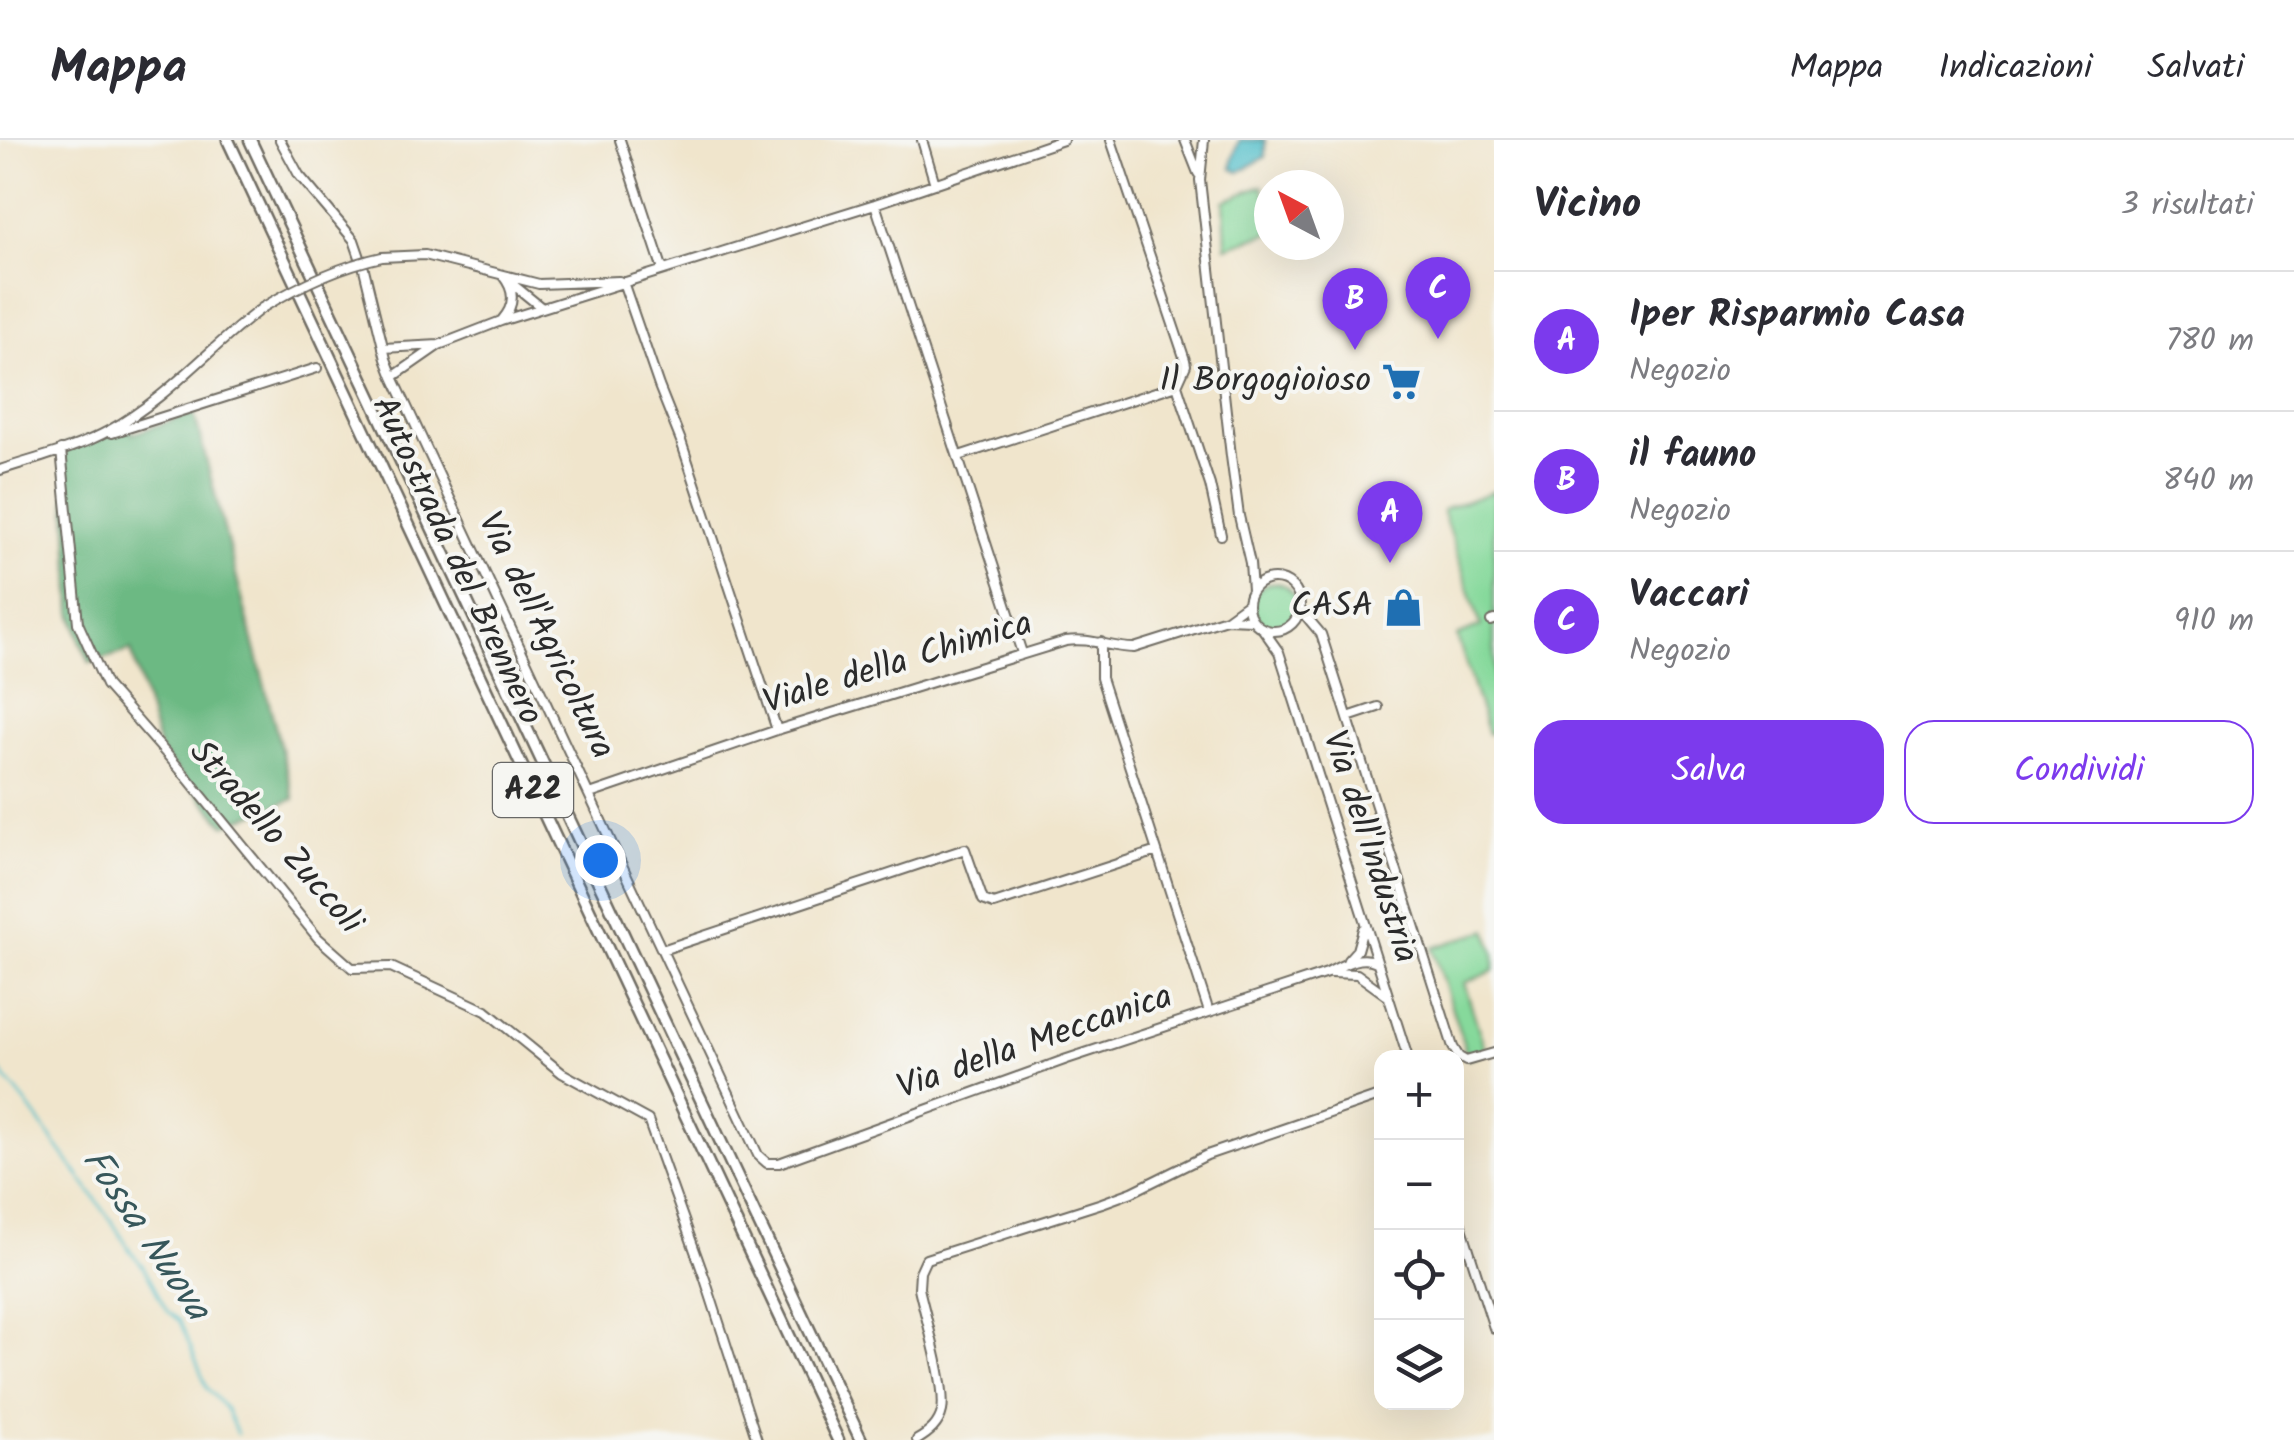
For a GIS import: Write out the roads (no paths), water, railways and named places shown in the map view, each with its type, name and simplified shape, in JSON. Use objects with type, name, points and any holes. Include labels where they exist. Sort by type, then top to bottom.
[{"type":"highway","name":"Autostrada del Brennero","points":[[228,140],[838,1440]]},
{"type":"highway","name":"Autostrada del Brennero","points":[[250,140],[861,1440]]},
{"type":"street","name":"Via dell'Agricoltura","points":[[280,140],[299,176],[354,240],[393,377],[763,1160]]},
{"type":"street","points":[[620,140],[663,270]]},
{"type":"street","points":[[922,140],[934,184]]},
{"type":"street","points":[[393,377],[439,345],[501,321],[875,204],[1063,140]]},
{"type":"street","points":[[1111,140],[1185,360],[1177,384],[1210,485],[1221,535]]},
{"type":"street","points":[[1184,140],[1200,180]]},
{"type":"street","points":[[1204,140],[1200,180],[1233,471],[1250,563],[1252,590],[1248,603],[1252,620],[1275,631],[1306,626],[1321,634]]},
{"type":"street","points":[[875,204],[1022,652]]},
{"type":"street","points":[[98,436],[143,409],[262,308],[364,261],[425,255],[539,284],[623,282]]},
{"type":"street","points":[[503,276],[542,308]]},
{"type":"street","points":[[501,321],[512,306],[510,285],[503,276]]},
{"type":"street","points":[[623,282],[681,441],[777,730]]},
{"type":"street","points":[[539,284],[542,308]]},
{"type":"street","points":[[570,284],[576,297]]},
{"type":"street","points":[[383,348],[439,345]]},
{"type":"street","points":[[0,470],[317,368]]},
{"type":"street","points":[[960,456],[1177,384]]},
{"type":"street","name":"Stradello Zuccoli","points":[[61,450],[78,622],[106,684],[318,938],[352,968],[391,967],[486,1011],[562,1073],[648,1120],[757,1440]]},
{"type":"street","points":[[1250,563],[1270,579]]},
{"type":"street","points":[[1252,590],[1278,578],[1293,586],[1300,609],[1321,634],[1454,1050]]},
{"type":"street","name":"Viale della Chimica","points":[[590,794],[1022,652],[1078,639],[1134,648],[1226,619],[1248,603]]},
{"type":"street","points":[[1279,652],[1300,609]]},
{"type":"street","name":"Viale della Chimica","points":[[1226,619],[1252,620]]},
{"type":"street","name":"Via dell'Industria","points":[[1262,628],[1279,652],[1405,1050]]},
{"type":"street","points":[[1100,642],[1102,678],[1209,1012]]},
{"type":"street","points":[[1348,718],[1378,707]]},
{"type":"street","points":[[662,950],[966,849],[984,900],[994,904],[1157,852]]},
{"type":"street","name":"Via della Meccanica","points":[[1327,973],[1357,950],[1363,918]]},
{"type":"street","name":"Via della Meccanica","points":[[763,1160],[779,1163],[1362,958],[1377,962]]},
{"type":"street","points":[[1357,974],[1377,962]]},
{"type":"street","name":"Via della Meccanica","points":[[1327,973],[1357,974]]},
{"type":"street","points":[[1357,974],[1389,999]]},
{"type":"street","points":[[1464,1058],[1494,1053]]},
{"type":"street","points":[[917,1440],[933,1429],[942,1410],[919,1288],[926,1258],[1102,1203],[1207,1155],[1374,1097]]},
{"type":"street","points":[[1463,1230],[1494,1328]]},
{"type":"water","points":[[1239,140],[1265,140],[1265,157],[1239,172],[1232,169],[1232,161]]},
{"type":"waterway","name":"Fossa Nuova","points":[[0,1071],[143,1266],[167,1311],[180,1321],[207,1388],[226,1409],[237,1434]]},
{"type":"place","name":"Vaccari","points":[[1438,339]]},
{"type":"place","name":"il fauno","points":[[1355,350]]},
{"type":"place","name":"Il Borgogioioso","points":[[1401,382]]},
{"type":"place","name":"Iper Risparmio Casa","points":[[1390,563]]},
{"type":"place","name":"CASA","points":[[1403,607]]}]
